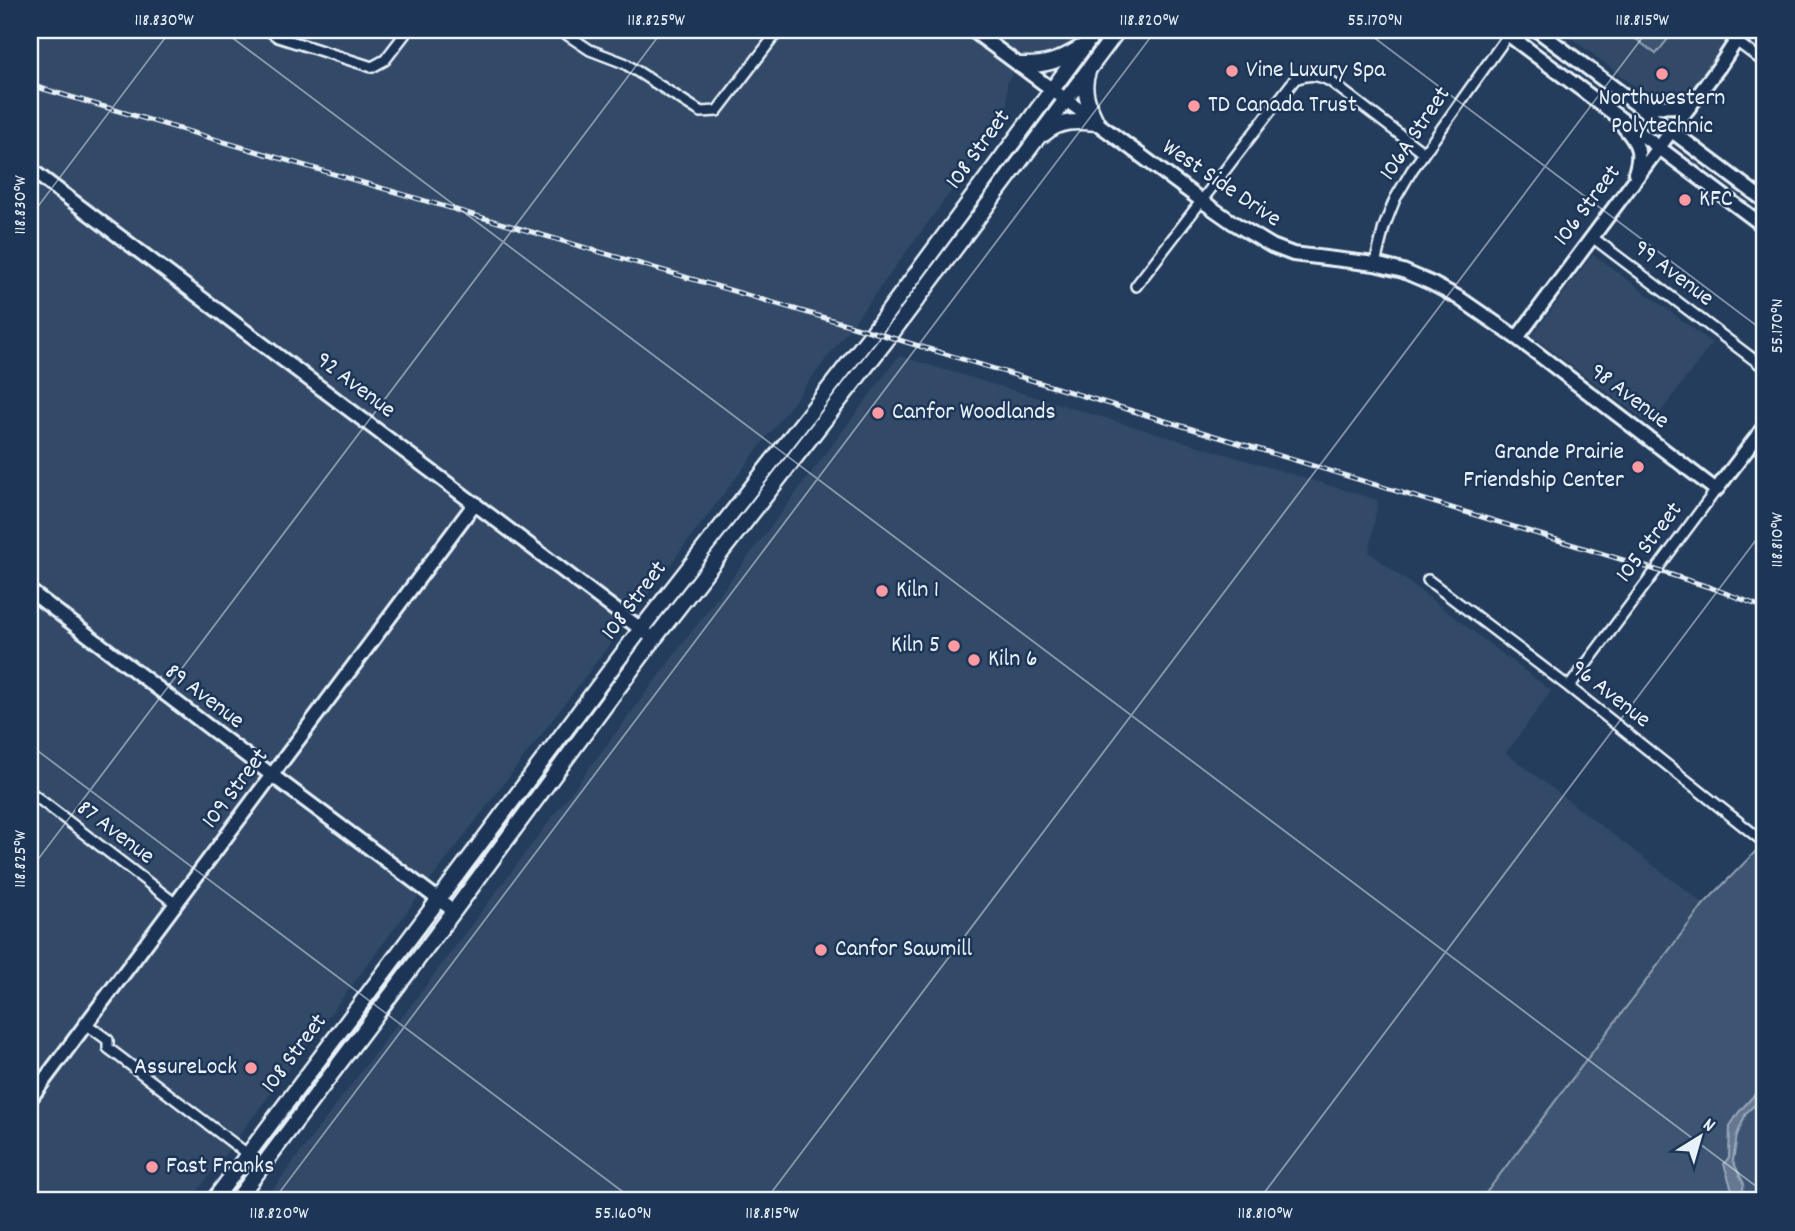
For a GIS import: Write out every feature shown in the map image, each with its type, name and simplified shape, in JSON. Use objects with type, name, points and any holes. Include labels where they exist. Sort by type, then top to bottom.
[{"type":"main road","name":"108 Street","points":[[212,1201],[641,629],[873,332],[1096,30]]},
{"type":"main road","name":"108 Street","points":[[236,1201],[454,911],[653,639],[890,337],[1118,30]]},
{"type":"main road","points":[[1020,65],[1050,63],[1084,46]]},
{"type":"main road","points":[[1090,67],[1085,84],[1088,104],[1097,123]]},
{"type":"main road","points":[[1030,147],[1049,130],[1065,123],[1097,123]]},
{"type":"street","points":[[268,30],[278,37],[372,67],[385,60],[408,30]]},
{"type":"street","points":[[561,30],[590,50],[624,63],[701,112],[716,111],[779,30]]},
{"type":"street","name":"West Side Drive","points":[[972,30],[1202,201],[1272,246],[1293,254],[1375,264],[1403,271],[1459,298],[1517,338]]},
{"type":"street","points":[[1537,30],[1765,201]]},
{"type":"street","points":[[1505,32],[1765,227]]},
{"type":"street","name":"106A Street","points":[[1375,264],[1384,227],[1395,200],[1505,32]]},
{"type":"street","points":[[1739,35],[1765,63]]},
{"type":"street","name":"106 Street","points":[[1517,338],[1739,35]]},
{"type":"street","points":[[1136,286],[1295,79],[1319,75],[1330,81],[1424,153]]},
{"type":"street","points":[[1636,103],[1657,107],[1691,104]]},
{"type":"street","points":[[1604,106],[1636,141],[1639,162],[1632,183]]},
{"type":"street","name":"92 Avenue","points":[[30,169],[653,639]]},
{"type":"street","name":"99 Avenue","points":[[1592,237],[1765,368]]},
{"type":"street","name":"98 Avenue","points":[[1517,338],[1716,490]]},
{"type":"street","name":"105 Street","points":[[1569,687],[1765,426]]},
{"type":"street","name":"109 Street","points":[[30,1099],[475,503]]},
{"type":"street","name":"96 Avenue","points":[[1428,580],[1569,687],[1765,843]]},
{"type":"street","name":"89 Avenue","points":[[30,591],[454,911]]},
{"type":"street","name":"87 Avenue","points":[[30,792],[176,904]]},
{"type":"street","points":[[86,1024],[108,1040],[108,1048],[262,1166]]},
{"type":"shaded area","points":[[30,30],[1096,30],[1084,46],[1020,66],[1007,82],[1007,104],[980,152],[190,1201],[30,1201]]},
{"type":"shaded area","name":"Northwestern Polytechnic","points":[[1561,30],[1733,30],[1714,64],[1686,97],[1658,101]]},
{"type":"shaded area","points":[[1624,30],[1675,30],[1656,54]]},
{"type":"shaded area","points":[[1593,254],[1712,343],[1651,425],[1532,336]]},
{"type":"shaded area","points":[[899,356],[1378,500],[1369,552],[1551,691],[1506,753],[1704,904],[1480,1201],[264,1201]]},
{"type":"shaded area","points":[[1757,850],[1765,850],[1765,1201],[1480,1201],[1704,904]]},
{"type":"shaded area","points":[[1761,1087],[1765,1087],[1765,1098],[1746,1113],[1737,1135],[1733,1161],[1744,1184],[1740,1201],[1732,1201],[1733,1193],[1724,1164],[1729,1157],[1730,1126]]},
{"type":"railway","points":[[30,85],[873,332],[1656,570],[1765,608]]},
{"type":"place","name":"Vine Luxury Spa","points":[[1232,71]]},
{"type":"place","name":"Northwestern Polytechnic","points":[[1662,74]]},
{"type":"place","name":"TD Canada Trust","points":[[1194,106]]},
{"type":"place","name":"KFC","points":[[1685,200]]},
{"type":"place","name":"Canfor Woodlands","points":[[878,413]]},
{"type":"place","name":"Grande Prairie Friendship Center","points":[[1638,467]]},
{"type":"place","name":"Kiln 1","points":[[882,591]]},
{"type":"place","name":"Kiln 5","points":[[954,646]]},
{"type":"place","name":"Kiln 6","points":[[974,660]]},
{"type":"place","name":"Canfor Sawmill","points":[[821,950]]},
{"type":"place","name":"AssureLock","points":[[251,1068]]},
{"type":"place","name":"Fast Franks","points":[[152,1167]]}]
